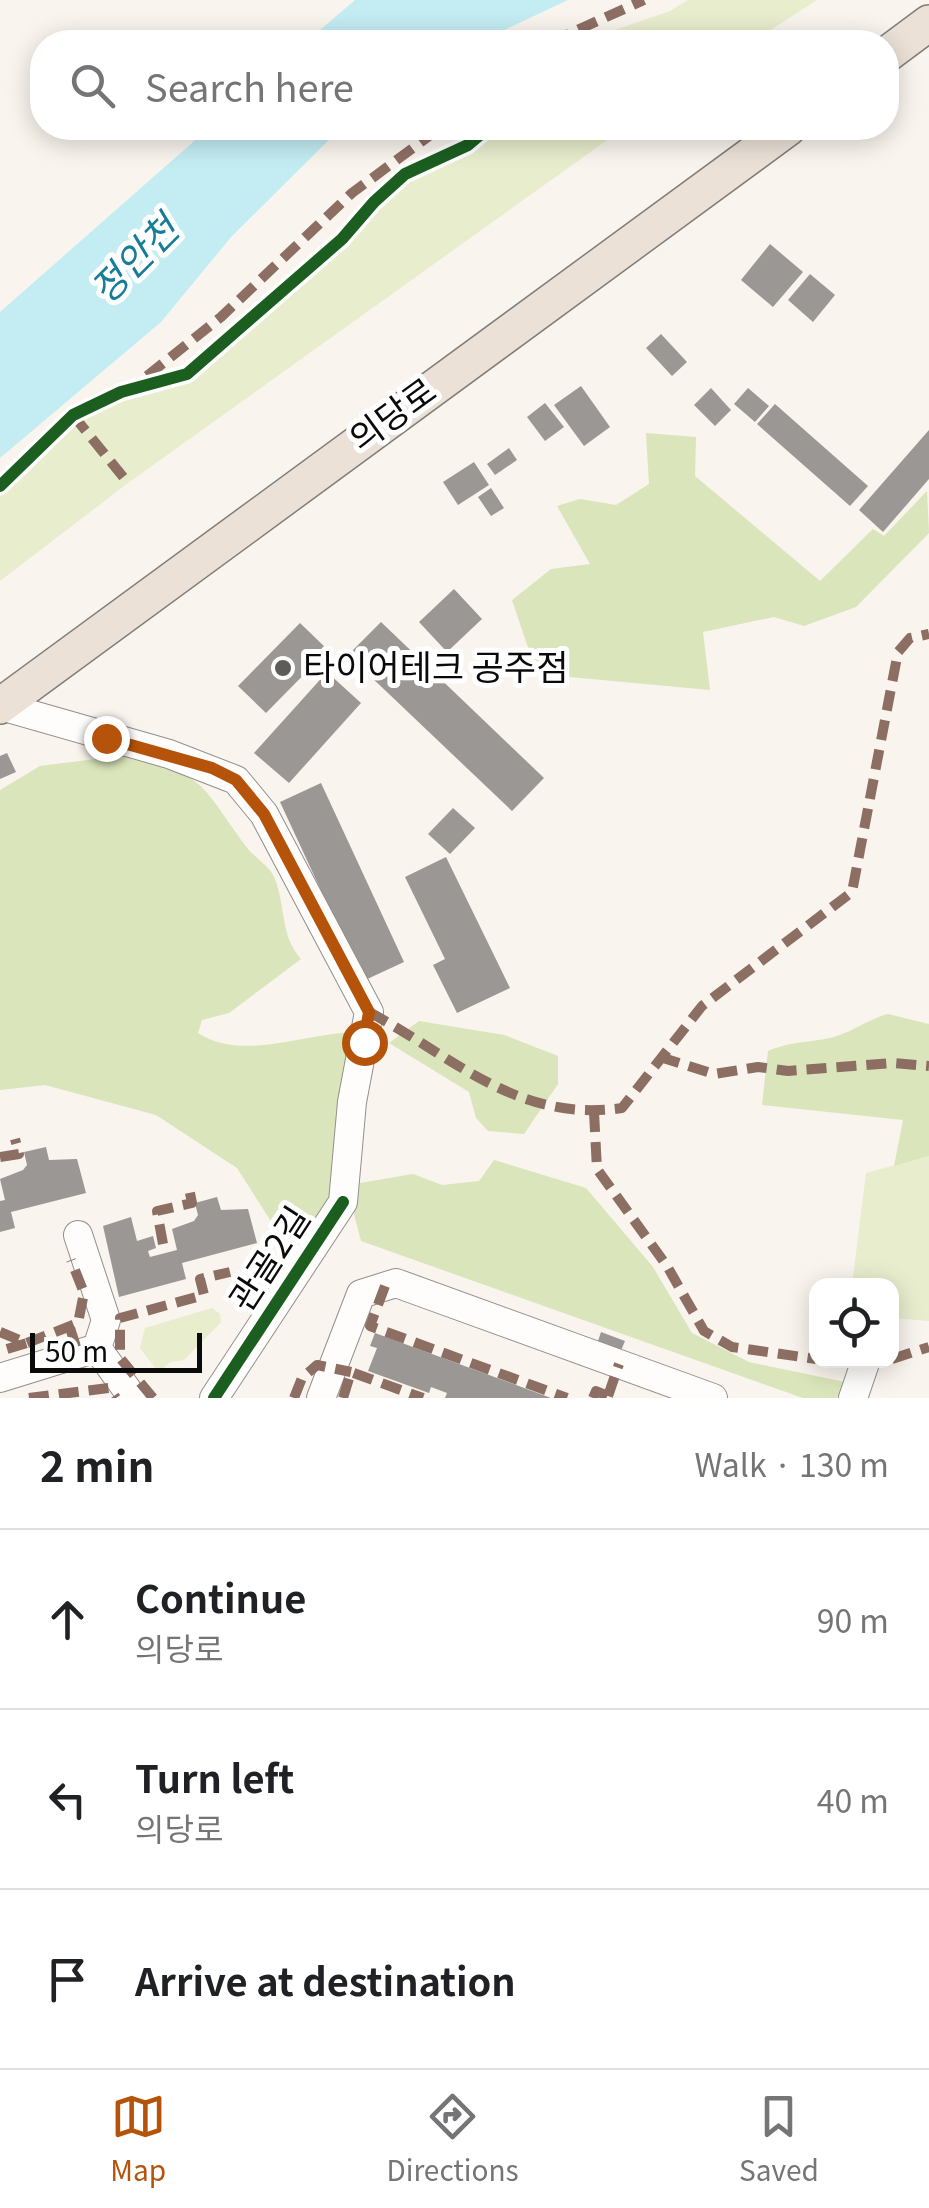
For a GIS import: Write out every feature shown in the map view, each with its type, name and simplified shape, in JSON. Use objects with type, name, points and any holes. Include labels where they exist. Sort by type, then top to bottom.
[{"type":"main road","points":[[899,46],[929,24]]},
{"type":"main road","name":"의당로","points":[[0,706],[772,140]]},
{"type":"street","name":"의당로","points":[[0,706],[212,768],[236,780],[264,814],[369,1012],[352,1102],[343,1202]]},
{"type":"street","name":"관골2길","points":[[214,1398],[343,1202]]},
{"type":"street","points":[[78,1235],[106,1320],[98,1348]]},
{"type":"street","points":[[321,1398],[361,1294],[396,1282],[713,1398]]},
{"type":"street","points":[[0,1378],[98,1348]]},
{"type":"street","points":[[98,1348],[133,1398]]},
{"type":"street","points":[[853,1398],[863,1368]]},
{"type":"green space","points":[[688,0],[817,0],[771,30],[615,30],[670,11]]},
{"type":"green space","points":[[474,140],[607,140],[128,483],[0,581],[0,486],[73,415],[121,392],[187,374],[342,239],[405,174]]},
{"type":"green space","points":[[646,433],[696,437],[695,476],[820,581],[873,529],[884,536],[927,491],[929,533],[856,607],[804,626],[774,617],[703,632],[710,690],[537,674],[512,600],[551,569],[590,564],[557,506],[580,499],[616,505],[649,484]]},
{"type":"green space","points":[[127,755],[173,770],[208,794],[248,849],[273,874],[290,940],[301,959],[229,1013],[202,1020],[198,1033],[215,1041],[254,1046],[355,1032],[331,1206],[301,1237],[279,1234],[237,1168],[156,1115],[45,1085],[0,1090],[0,790],[40,766]]},
{"type":"green space","points":[[888,1014],[929,1024],[929,1156],[894,1166],[903,1120],[762,1105],[768,1051],[837,1036]]},
{"type":"green space","points":[[419,1021],[504,1035],[558,1056],[558,1084],[524,1134],[488,1131],[476,1118],[469,1092],[389,1043]]},
{"type":"green space","points":[[929,1156],[929,1321],[899,1319],[899,1278],[853,1278],[866,1173]]},
{"type":"green space","points":[[494,1160],[586,1188],[653,1267],[692,1333],[749,1362],[845,1382],[837,1398],[803,1398],[361,1241],[354,1214],[360,1183],[413,1174],[442,1185],[479,1181]]},
{"type":"green space","points":[[212,1308],[220,1314],[221,1322],[184,1360],[170,1362],[159,1373],[140,1348],[145,1328]]},
{"type":"water","points":[[355,0],[568,0],[504,30],[320,30]]},
{"type":"water","name":"정안천","points":[[195,140],[329,140],[232,236],[161,322],[0,458],[0,312]]},
{"type":"building","points":[[770,244],[803,272],[773,307],[741,280]]},
{"type":"building","points":[[810,274],[835,295],[813,322],[788,300]]},
{"type":"building","points":[[661,334],[687,362],[672,376],[646,348]]},
{"type":"building","points":[[581,386],[610,427],[584,446],[554,405]]},
{"type":"building","points":[[711,388],[731,410],[715,426],[694,405]]},
{"type":"building","points":[[748,388],[769,406],[755,422],[734,404]]},
{"type":"building","points":[[545,403],[564,427],[545,441],[527,417]]},
{"type":"building","points":[[775,404],[868,486],[850,506],[757,424]]},
{"type":"building","points":[[929,430],[929,479],[883,532],[859,510]]},
{"type":"building","points":[[509,448],[517,460],[495,475],[487,464]]},
{"type":"building","points":[[474,462],[489,485],[458,505],[443,482]]},
{"type":"building","points":[[491,488],[504,508],[491,516],[478,497]]},
{"type":"building","points":[[454,589],[482,619],[447,652],[419,622]]},
{"type":"building","points":[[381,622],[544,778],[512,811],[348,655]]},
{"type":"building","name":"타이어테크 공주점","points":[[300,623],[328,650],[266,713],[238,686]]},
{"type":"building","points":[[327,672],[361,703],[289,783],[254,753]]},
{"type":"building","points":[[7,753],[16,772],[0,779],[0,756]]},
{"type":"building","points":[[321,783],[404,962],[363,981],[280,802]]},
{"type":"building","points":[[453,808],[475,828],[450,854],[428,834]]},
{"type":"building","points":[[446,857],[510,988],[457,1013],[433,965],[445,959],[405,877]]},
{"type":"building","points":[[46,1147],[49,1160],[77,1159],[86,1193],[11,1212],[15,1228],[0,1232],[0,1201],[5,1200],[0,1179],[23,1170],[27,1165],[24,1152]]},
{"type":"building","points":[[217,1197],[221,1210],[248,1209],[257,1243],[182,1263],[186,1279],[119,1297],[103,1226],[131,1217],[137,1241],[153,1236],[156,1248],[148,1251],[150,1257],[177,1250],[172,1229],[194,1221],[198,1215],[195,1203]]},
{"type":"building","points":[[601,1332],[625,1341],[618,1358],[595,1350]]},
{"type":"building","points":[[375,1333],[551,1398],[445,1398],[447,1393],[431,1387],[429,1393],[368,1371],[377,1348],[370,1346]]},
{"type":"marked path","points":[[578,30],[644,0]]},
{"type":"marked path","points":[[147,376],[221,317],[352,193],[424,140]]},
{"type":"marked path","points":[[73,415],[128,483]]},
{"type":"marked path","points":[[369,1012],[459,1067],[519,1096],[551,1106],[585,1110],[622,1108],[702,1006],[852,892],[898,652],[910,638],[929,634]]},
{"type":"marked path","points":[[660,1057],[714,1074],[758,1067],[788,1071],[892,1063],[929,1066]]},
{"type":"marked path","points":[[594,1112],[597,1169],[667,1266],[704,1331],[732,1347],[809,1358]]},
{"type":"marked path","points":[[0,1157],[19,1154],[15,1139]]},
{"type":"marked path","points":[[163,1244],[157,1211],[192,1203],[189,1188]]},
{"type":"marked path","points":[[27,1343],[78,1323],[84,1293],[71,1260]]},
{"type":"marked path","points":[[153,1398],[120,1358],[120,1318],[204,1295],[200,1279],[230,1272]]},
{"type":"marked path","points":[[385,1286],[370,1326],[567,1398]]},
{"type":"marked path","points":[[70,1328],[78,1353]]},
{"type":"marked path","points":[[0,1332],[27,1343],[0,1351]]},
{"type":"marked path","points":[[899,1357],[929,1347]]},
{"type":"marked path","points":[[608,1396],[619,1364]]},
{"type":"marked path","points":[[294,1398],[302,1378],[317,1365],[351,1372]]},
{"type":"marked path","points":[[343,1398],[351,1372],[423,1398]]},
{"type":"marked path","points":[[29,1398],[109,1388],[116,1398]]},
{"type":"marked path","points":[[593,1398],[596,1391],[613,1398]]},
{"type":"cycle path","points":[[0,486],[73,415],[121,392],[187,374],[342,239],[405,174],[474,140]]},
{"type":"cycle path","points":[[214,1398],[343,1202]]},
{"type":"place","name":"타이어테크 공주점","points":[[283,668]]},
{"type":"route","points":[[106,738],[169,754],[236,780],[264,814],[369,1012],[364,1042]]}]
